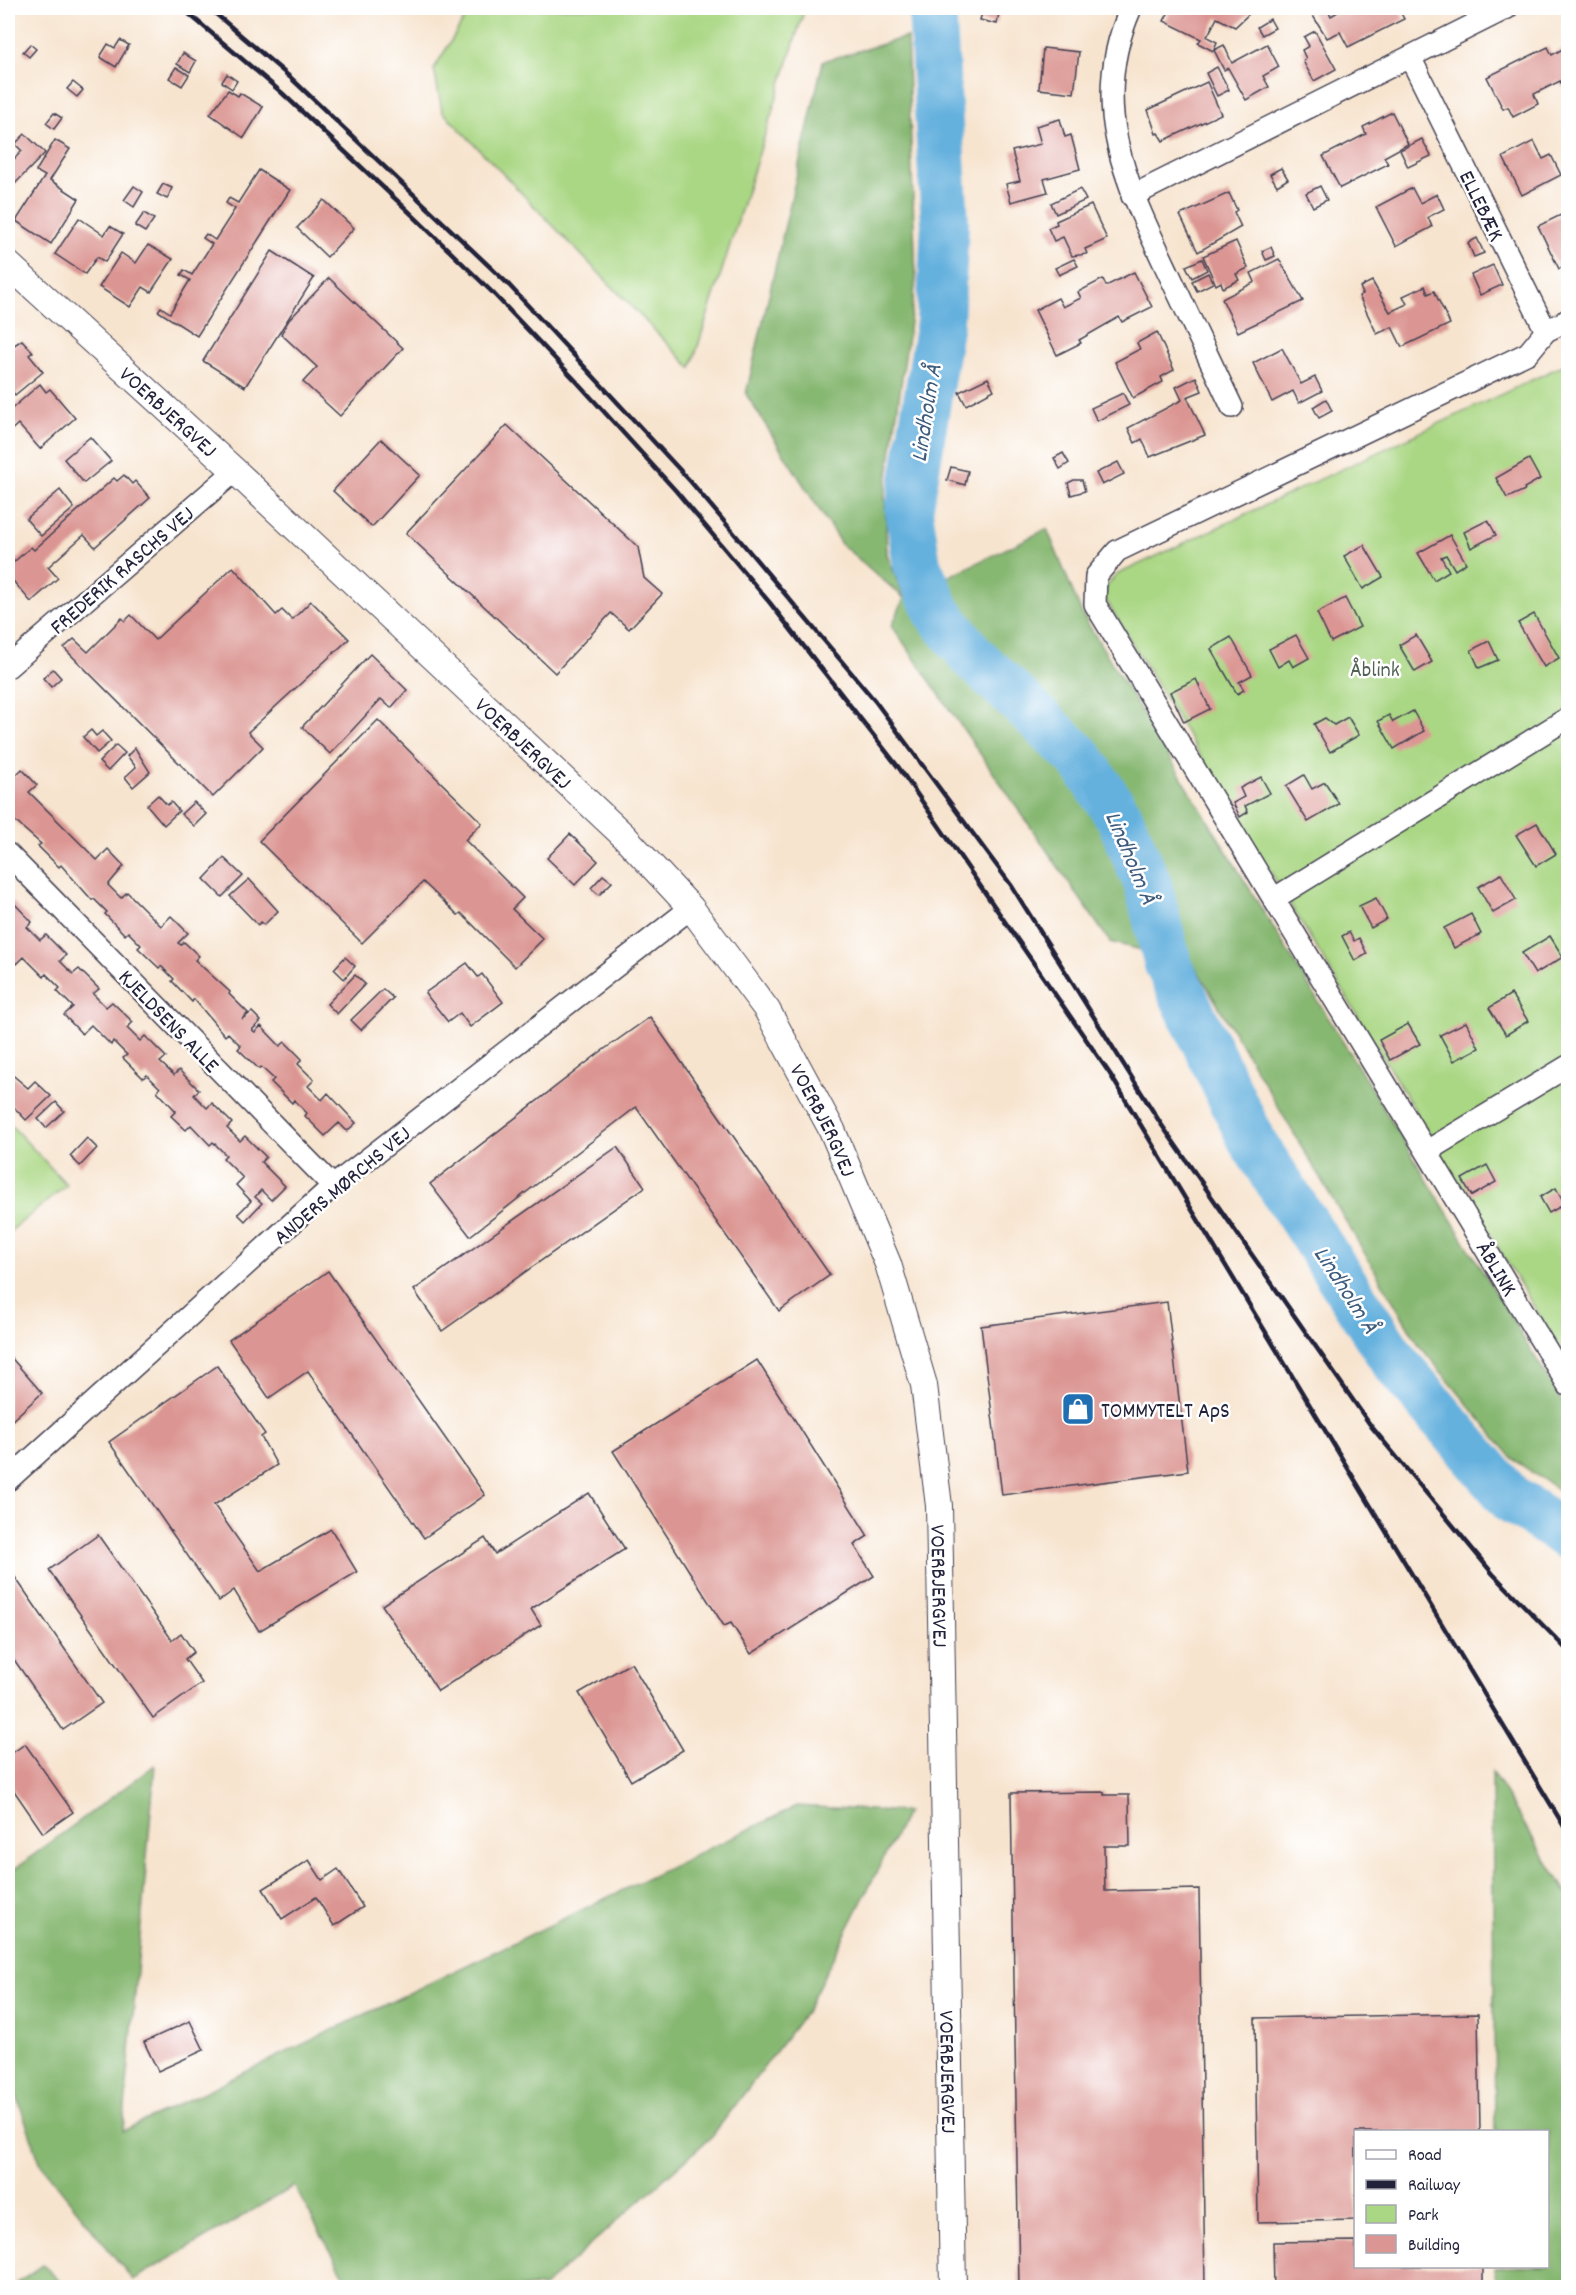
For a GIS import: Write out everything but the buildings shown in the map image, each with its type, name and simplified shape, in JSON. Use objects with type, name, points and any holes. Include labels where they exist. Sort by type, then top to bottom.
[{"type":"street","points":[[1131,8],[1115,63],[1112,109],[1116,146],[1132,196],[1232,407]]},
{"type":"street","points":[[1132,196],[1507,8]]},
{"type":"street","name":"ELLEBÆK","points":[[1410,57],[1545,331]]},
{"type":"street","name":"VOERBJERGVEJ","points":[[8,264],[235,471],[624,836],[691,908],[766,1010],[832,1130],[888,1264],[924,1385],[939,1506],[953,2288]]},
{"type":"street","points":[[1545,331],[1569,320]]},
{"type":"street","name":"ÅBLINK","points":[[1545,331],[1528,353],[1117,551],[1096,576],[1095,604],[1569,1385]]},
{"type":"street","name":"FREDERIK RASCHS VEJ","points":[[8,667],[235,471]]},
{"type":"street","points":[[1275,898],[1569,718]]},
{"type":"street","name":"KJELDSENS ALLE","points":[[8,854],[333,1186]]},
{"type":"street","name":"ANDERS MØRCHS VEJ","points":[[8,1480],[333,1186],[691,908]]},
{"type":"street","points":[[1427,1151],[1569,1065]]},
{"type":"green space","points":[[471,8],[805,8],[691,368],[442,111],[434,69]]},
{"type":"green space","points":[[907,37],[916,280],[885,496],[887,554],[904,598],[841,544],[746,394],[823,61]]},
{"type":"green space","name":"Åblink","points":[[1568,363],[1568,1363],[1104,597],[1107,586],[1116,575]]},
{"type":"green space","points":[[1047,529],[1082,614],[1568,1411],[1568,1496],[1514,1460],[1419,1345],[1193,963],[1110,942],[892,626],[904,598]]},
{"type":"green space","points":[[8,1122],[67,1185],[8,1233]]},
{"type":"green space","points":[[155,1765],[123,2131],[797,1806],[907,1812],[805,2013],[712,2136],[543,2287],[351,2287],[294,2186],[133,2280],[41,2165],[8,2071],[8,1874]]},
{"type":"green space","points":[[1492,1772],[1568,1895],[1568,2287],[1496,2287],[1495,2268],[1549,2268],[1549,2130],[1495,2130]]},
{"type":"green space","points":[[43,2265],[66,2287],[12,2287]]},
{"type":"waterway","name":"Lindholm Å","points":[[932,8],[945,224],[940,322],[909,511],[917,565],[938,613],[973,657],[1080,758],[1119,816],[1148,885],[1168,964],[1252,1141],[1394,1361],[1511,1499],[1568,1536]]},
{"type":"railway","points":[[182,8],[281,92],[403,206],[492,292],[577,382],[676,491],[770,603],[899,768],[1110,1074],[1568,1833]]},
{"type":"railway","points":[[209,8],[291,78],[508,284],[691,482],[875,701],[1011,885],[1161,1124],[1371,1426],[1493,1574],[1568,1651]]},
{"type":"place","name":"TOMMYTELT ApS","points":[[1078,1409]]}]
